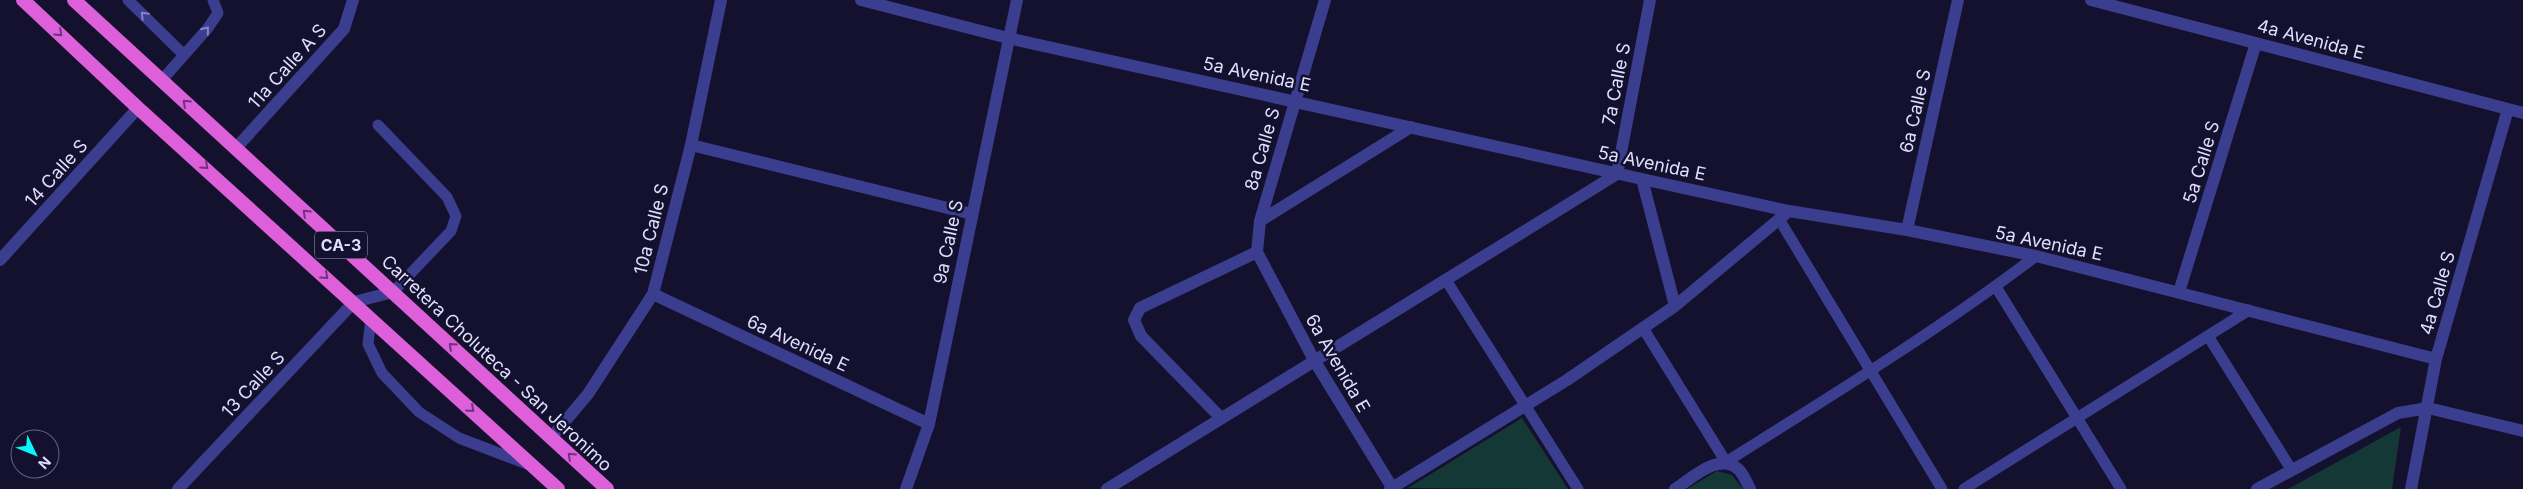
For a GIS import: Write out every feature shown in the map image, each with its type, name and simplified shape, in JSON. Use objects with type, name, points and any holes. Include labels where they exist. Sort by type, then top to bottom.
[{"type":"highway","name":"CA-3","points":[[23,0],[138,108],[354,302],[555,488]]},
{"type":"highway","name":"Carretera Choluteca - San Jeronimo","points":[[74,0],[607,489]]},
{"type":"street","name":"11a Calle A S","points":[[236,148],[344,29],[353,0]]},
{"type":"street","name":"10a Calle S","points":[[551,438],[588,394],[653,294],[691,145],[721,0]]},
{"type":"street","name":"5a Avenida E","points":[[861,0],[1008,38],[1294,100],[1642,179],[1784,215],[1907,230],[2036,256],[2436,359]]},
{"type":"street","name":"9a Calle S","points":[[906,489],[928,424],[1017,0]]},
{"type":"street","name":"8a Calle S","points":[[1257,252],[1260,222],[1324,0]]},
{"type":"street","name":"7a Calle S","points":[[1617,174],[1650,0]]},
{"type":"street","name":"6a Calle S","points":[[1907,230],[1958,0]]},
{"type":"street","name":"4a Avenida E","points":[[2091,0],[2523,113]]},
{"type":"street","name":"5a Calle S","points":[[2179,292],[2256,43]]},
{"type":"street","name":"14 Calle S","points":[[0,260],[138,108]]},
{"type":"street","name":"4a Calle S","points":[[2411,489],[2436,359],[2508,109]]},
{"type":"street","points":[[1260,222],[1411,127]]},
{"type":"street","points":[[691,145],[972,214]]},
{"type":"street","points":[[1107,489],[1617,174]]},
{"type":"street","points":[[1642,179],[1675,306]]},
{"type":"street","points":[[1392,489],[1525,406],[1675,306],[1784,215]]},
{"type":"street","points":[[1221,418],[1141,336],[1134,320],[1140,308],[1257,252]]},
{"type":"street","name":"6a Avenida E","points":[[1257,252],[1314,360],[1392,489]]},
{"type":"street","points":[[354,302],[393,292]]},
{"type":"street","name":"6a Avenida E","points":[[653,294],[928,424]]},
{"type":"street","name":"13 Calle S","points":[[178,489],[354,302]]},
{"type":"street","points":[[2257,489],[2398,413],[2428,408],[2523,431]]},
{"type":"street","points":[[1675,489],[1717,463],[1726,462],[1738,469],[1750,489]]},
{"type":"lane","points":[[128,0],[184,55]]},
{"type":"lane","points":[[162,80],[208,28],[218,13],[213,0]]},
{"type":"lane","points":[[378,125],[447,197],[456,216],[450,231],[393,292]]},
{"type":"lane","points":[[1784,215],[1870,370],[1942,489]]},
{"type":"lane","points":[[1642,328],[1726,462],[1996,287],[2036,256]]},
{"type":"lane","points":[[1446,280],[1578,489]]},
{"type":"lane","points":[[1996,287],[2121,489]]},
{"type":"lane","points":[[1964,489],[2249,310]]},
{"type":"lane","points":[[371,318],[368,344],[382,373],[418,412],[459,438],[533,466]]},
{"type":"lane","points":[[2208,336],[2291,469]]},
{"type":"green space","points":[[1522,418],[1568,489],[1408,488]]},
{"type":"green space","points":[[2401,427],[2392,489],[2288,489]]},
{"type":"green space","points":[[1717,471],[1732,475],[1743,489],[1687,489]]}]
